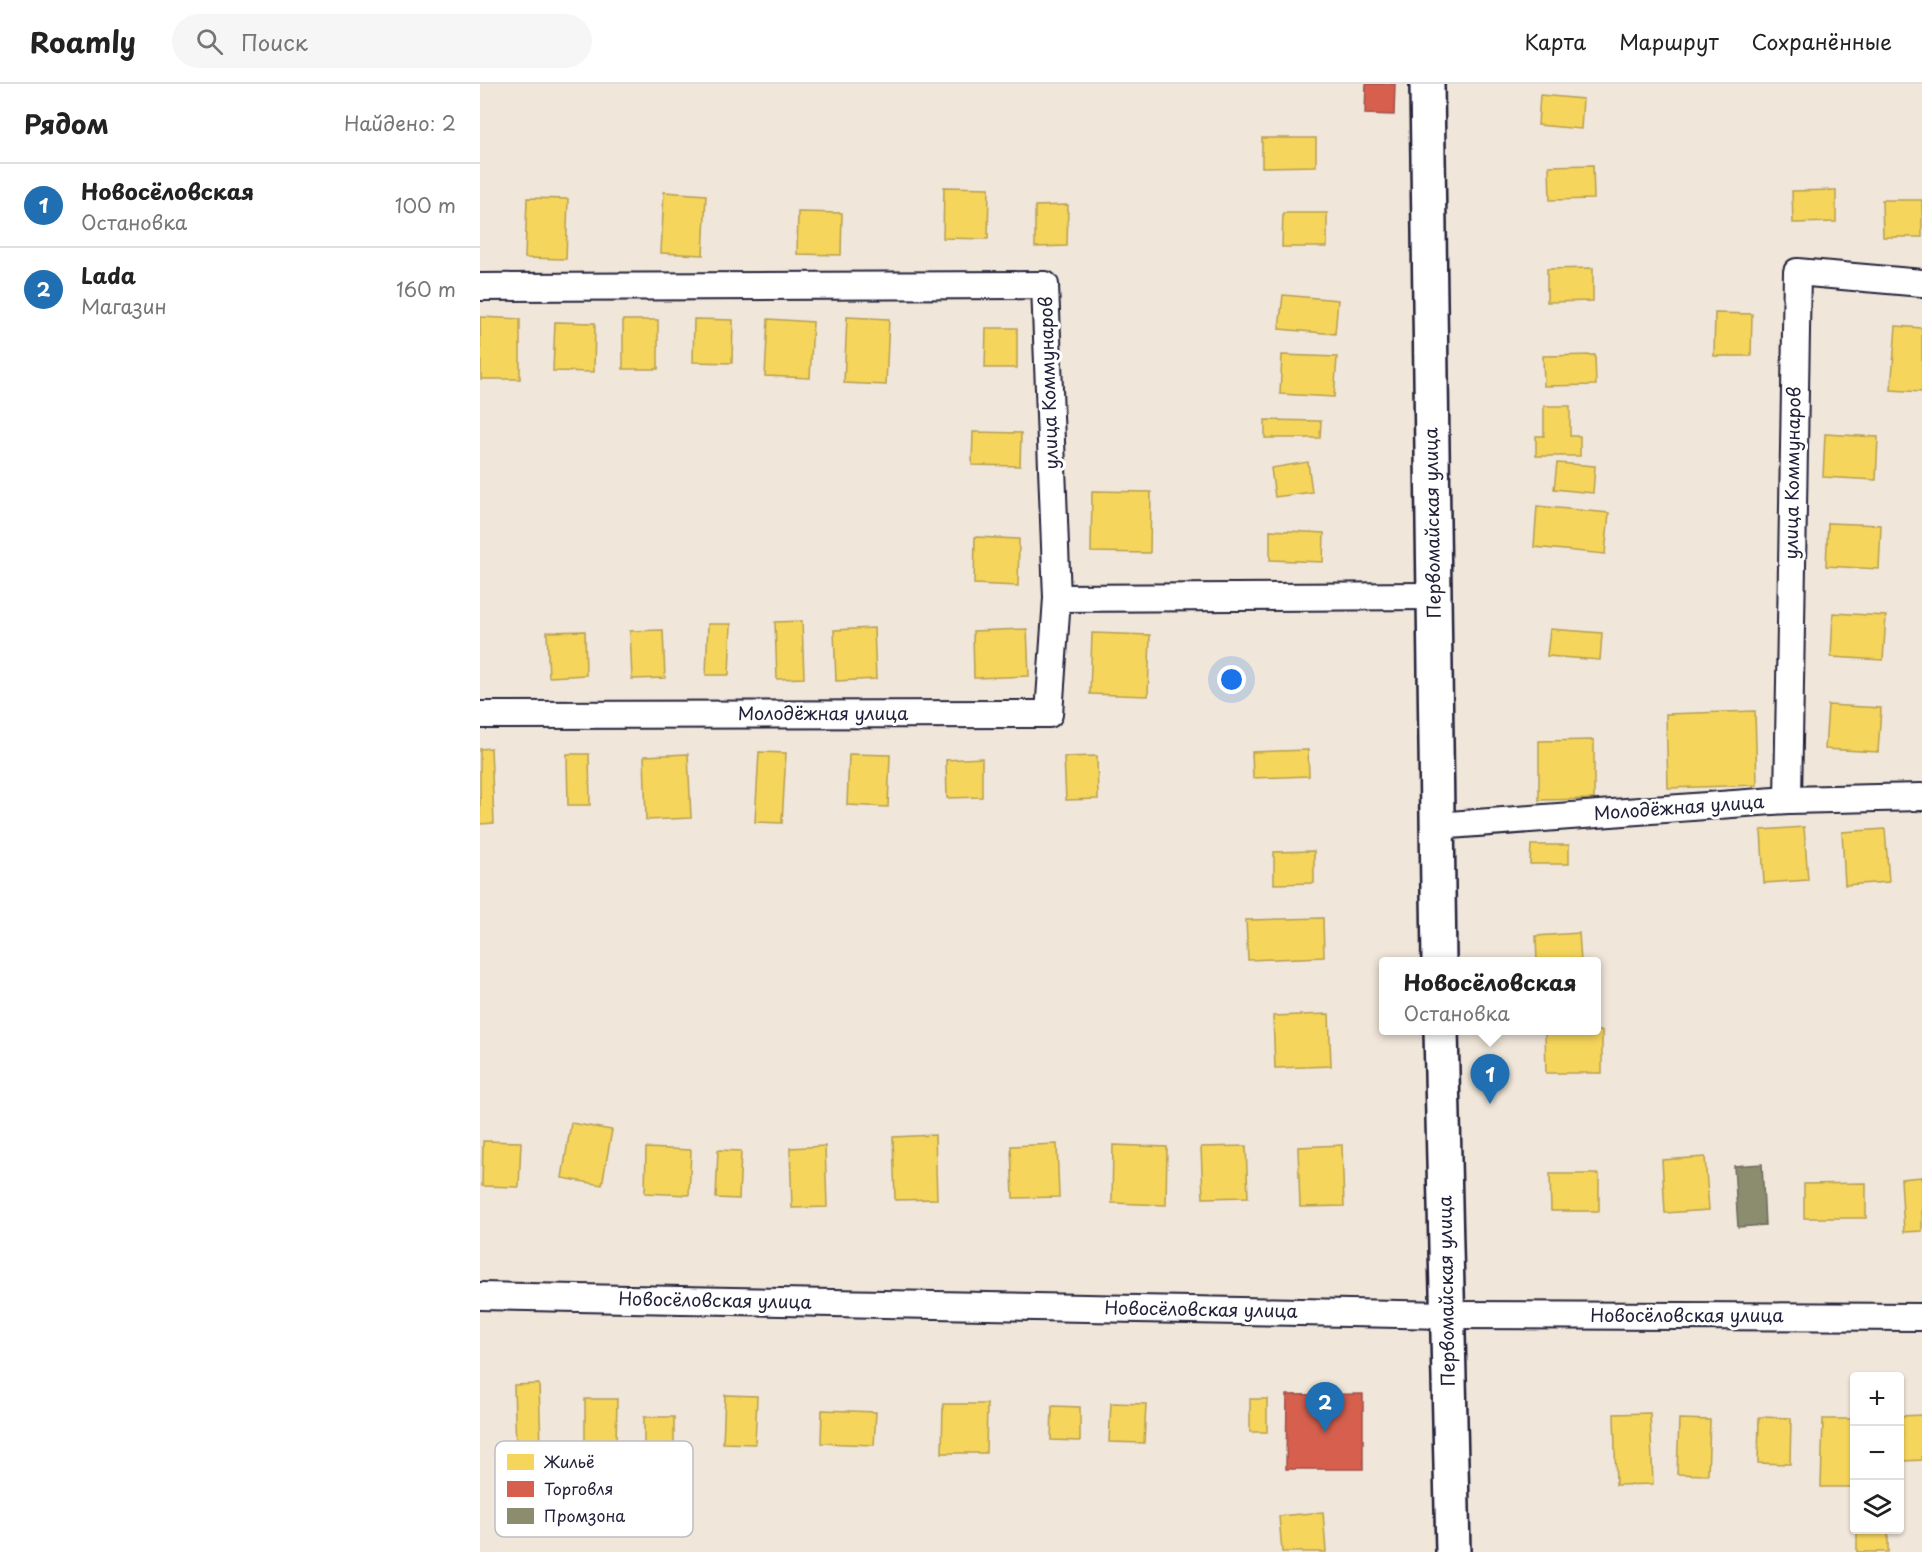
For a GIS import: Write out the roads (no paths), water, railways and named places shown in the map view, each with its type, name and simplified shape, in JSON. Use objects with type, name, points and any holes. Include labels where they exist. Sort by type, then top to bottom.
[{"type":"main road","name":"Первомайская улица","points":[[1427,84],[1439,957]]},
{"type":"main road","name":"Первомайская улица","points":[[1441,1035],[1453,1552]]},
{"type":"street","name":"улица Коммунаров","points":[[1788,800],[1797,272],[1922,283]]},
{"type":"street","name":"улица Коммунаров","points":[[480,287],[1045,285],[1058,598]]},
{"type":"street","points":[[1058,598],[1434,596]]},
{"type":"street","name":"Молодёжная улица","points":[[480,715],[1049,714],[1058,598]]},
{"type":"street","name":"Молодёжная улица","points":[[1436,826],[1788,800],[1922,797]]},
{"type":"street","name":"Новосёловская улица","points":[[480,1296],[1448,1315],[1922,1317]]},
{"type":"place","name":"Новосёловская","points":[[1490,1104]]},
{"type":"place","name":"Lada","points":[[1325,1432]]}]
